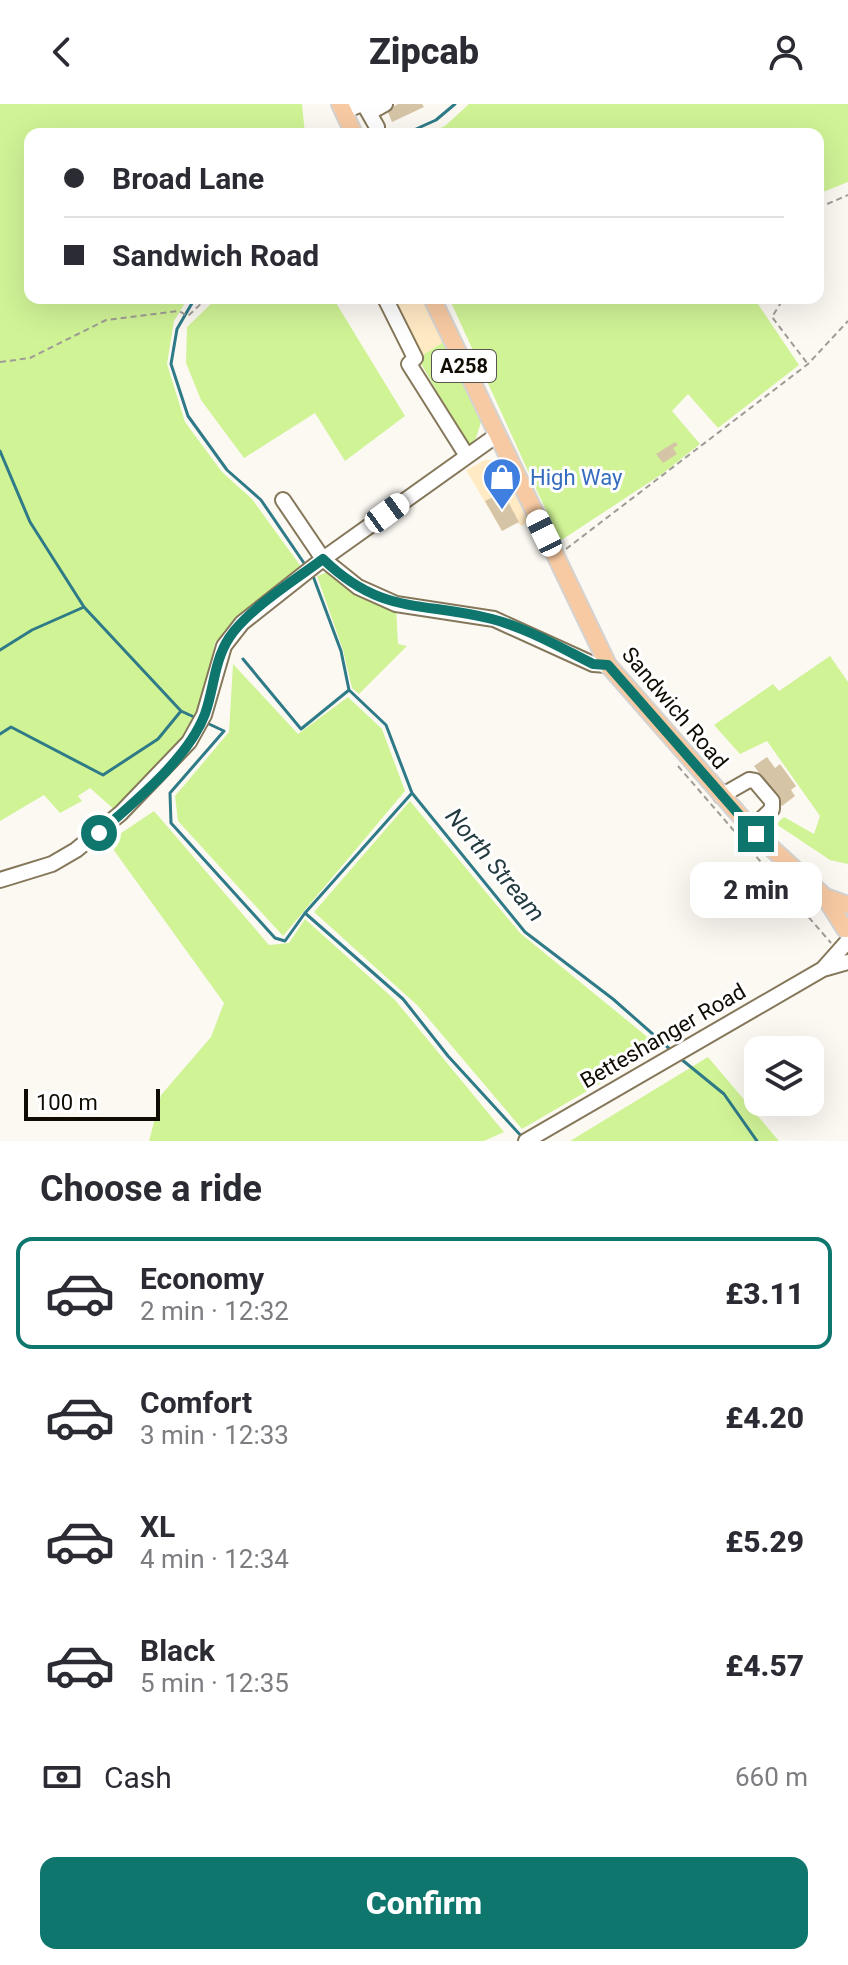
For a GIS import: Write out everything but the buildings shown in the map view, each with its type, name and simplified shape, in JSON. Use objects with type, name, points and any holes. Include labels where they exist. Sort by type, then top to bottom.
[{"type":"main road","name":"Sandwich Road","points":[[435,304],[608,665],[751,829],[825,897],[844,936]]},
{"type":"main road","name":"Sandwich Road","points":[[825,897],[848,905]]},
{"type":"street","points":[[354,108],[385,104]]},
{"type":"street","points":[[354,108],[377,128]]},
{"type":"street","points":[[388,304],[415,358],[409,364],[467,456]]},
{"type":"street","points":[[0,880],[42,868],[76,850],[149,787],[197,729],[204,715],[218,662],[230,636],[314,566],[497,435]]},
{"type":"street","points":[[283,500],[314,566],[396,604],[494,619],[593,664],[608,665]]},
{"type":"street","points":[[721,796],[749,780],[755,781],[772,801],[772,809],[751,829]]},
{"type":"street","name":"Betteshanger Road","points":[[823,969],[844,936]]},
{"type":"street","name":"Betteshanger Road","points":[[532,1137],[823,969],[848,962]]},
{"type":"path","points":[[824,205],[848,195]]},
{"type":"path","points":[[0,362],[30,358],[106,320],[179,311],[188,316],[201,304]]},
{"type":"path","points":[[780,304],[772,317],[808,364]]},
{"type":"path","points":[[556,557],[808,364],[848,321]]},
{"type":"path","points":[[674,760],[844,936]]},
{"type":"shaded area","points":[[394,304],[430,304],[447,340],[418,358]]},
{"type":"shaded area","points":[[485,460],[498,460],[510,466],[535,519],[521,526],[518,522],[502,531],[466,470]]},
{"type":"green space","points":[[0,104],[302,104],[304,128],[24,128],[24,304],[184,304],[174,321],[167,364],[185,422],[222,472],[252,499],[302,568],[215,642],[202,701],[187,732],[117,812],[90,788],[78,796],[82,801],[60,813],[44,795],[0,821]]},
{"type":"green space","points":[[469,104],[848,104],[848,182],[824,192],[824,128],[440,128]]},
{"type":"green space","points":[[211,304],[337,304],[405,416],[345,461],[315,413],[244,458],[201,400],[186,363],[187,327]]},
{"type":"green space","points":[[452,304],[758,304],[799,365],[718,428],[688,394],[672,411],[700,444],[662,474],[560,541]]},
{"type":"green space","points":[[447,340],[482,419],[476,438],[468,447],[418,358]]},
{"type":"green space","points":[[328,572],[352,591],[396,607],[398,644],[407,646],[359,694],[352,688],[343,650],[317,576]]},
{"type":"green space","points":[[830,656],[848,682],[848,864],[830,860],[776,824],[784,817],[814,834],[820,816],[767,741],[740,754],[714,725],[773,684],[779,691]]},
{"type":"green space","points":[[233,664],[298,734],[348,697],[382,729],[405,791],[283,936],[178,821],[175,796],[229,732]]},
{"type":"green space","points":[[410,801],[520,933],[661,1048],[522,1129],[417,1005],[314,912]]},
{"type":"green space","points":[[154,811],[269,945],[289,943],[305,919],[395,1000],[504,1132],[484,1141],[149,1141],[161,1095],[211,1037],[224,1003],[108,842]]},
{"type":"green space","points":[[708,1057],[744,1100],[744,1116],[758,1116],[779,1141],[570,1141]]},
{"type":"waterway","points":[[418,128],[436,120],[455,104]]},
{"type":"waterway","points":[[192,304],[177,329],[171,364],[188,416],[227,470],[261,500],[306,566]]},
{"type":"waterway","points":[[0,451],[30,522],[84,607],[181,711],[158,739],[103,775],[11,727],[0,734]]},
{"type":"waterway","points":[[313,576],[341,651],[349,690]]},
{"type":"waterway","points":[[0,650],[32,630],[84,607]]},
{"type":"waterway","name":"North Stream","points":[[243,659],[301,729],[349,690]]},
{"type":"waterway","name":"North Stream","points":[[349,690],[386,725],[412,793],[525,932],[613,999],[672,1051]]},
{"type":"waterway","points":[[181,711],[194,717]]},
{"type":"waterway","points":[[209,724],[224,731],[170,793],[171,823],[275,938],[285,941],[305,913]]},
{"type":"waterway","points":[[412,793],[305,913],[403,999],[448,1056],[523,1138]]},
{"type":"waterway","name":"North Stream","points":[[681,1059],[724,1094],[757,1141]]},
{"type":"place","name":"High Way","points":[[502,511]]},
{"type":"route","points":[[99,833],[149,787],[189,742],[204,715],[218,662],[230,636],[257,610],[323,559],[346,580],[396,604],[494,619],[593,664],[608,665],[756,834]]}]
